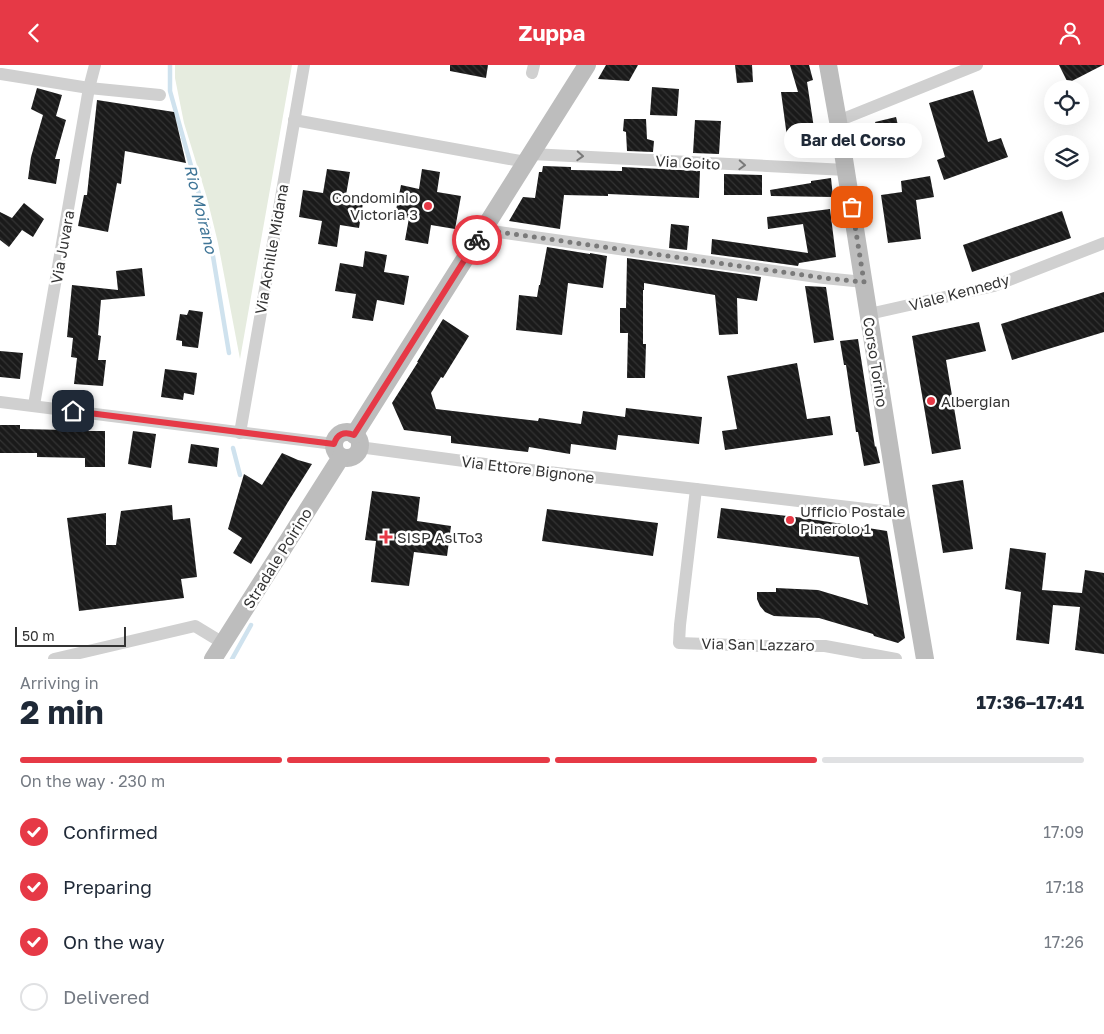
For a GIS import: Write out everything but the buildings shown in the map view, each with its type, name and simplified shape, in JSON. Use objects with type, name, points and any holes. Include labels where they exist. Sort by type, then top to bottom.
[{"type":"main road","points":[[337,451],[335,440],[341,434],[346,433],[357,441],[528,158],[588,65]]},
{"type":"main road","name":"Corso Torino","points":[[828,65],[925,659]]},
{"type":"main road","name":"Stradale Poirino","points":[[213,659],[337,451]]},
{"type":"street","name":"Via Juvara","points":[[34,405],[89,88],[95,65]]},
{"type":"street","name":"Via Achille Midana","points":[[240,433],[304,65]]},
{"type":"street","points":[[838,121],[977,65]]},
{"type":"street","points":[[1,75],[89,88],[160,95]]},
{"type":"street","name":"Via Goito","points":[[294,119],[528,158],[846,170]]},
{"type":"street","points":[[484,230],[864,282]]},
{"type":"street","name":"Viale Kennedy","points":[[869,314],[994,285],[1104,243]]},
{"type":"street","points":[[0,402],[240,433],[337,451]]},
{"type":"street","name":"Via Ettore Bignone","points":[[357,441],[530,470],[900,513]]},
{"type":"street","name":"Via San Lazzaro","points":[[696,489],[679,643],[825,646],[896,659]]},
{"type":"street","points":[[54,659],[195,626],[223,643]]},
{"type":"shaded area","points":[[175,65],[292,65],[240,359],[218,243],[207,198],[184,123],[175,78]]},
{"type":"waterway","name":"Rio Moirano","points":[[170,65],[170,91],[208,226],[229,353]]},
{"type":"waterway","points":[[233,448],[240,475]]},
{"type":"waterway","points":[[232,659],[251,625]]},
{"type":"way so far","points":[[477,240],[484,230],[864,282],[852,207]]},
{"type":"place","name":"Condominio Victoria 3","points":[[428,206]]},
{"type":"place","name":"Bar del Corso","points":[[852,207]]},
{"type":"place","name":"Albergian","points":[[931,401]]},
{"type":"place","name":"Ufficio Postale Pinerolo 1","points":[[790,520]]},
{"type":"place","name":"SISP AslTo3","points":[[386,537]]},
{"type":"route","points":[[73,411],[334,444],[341,434],[350,433],[354,435],[477,240]]}]
